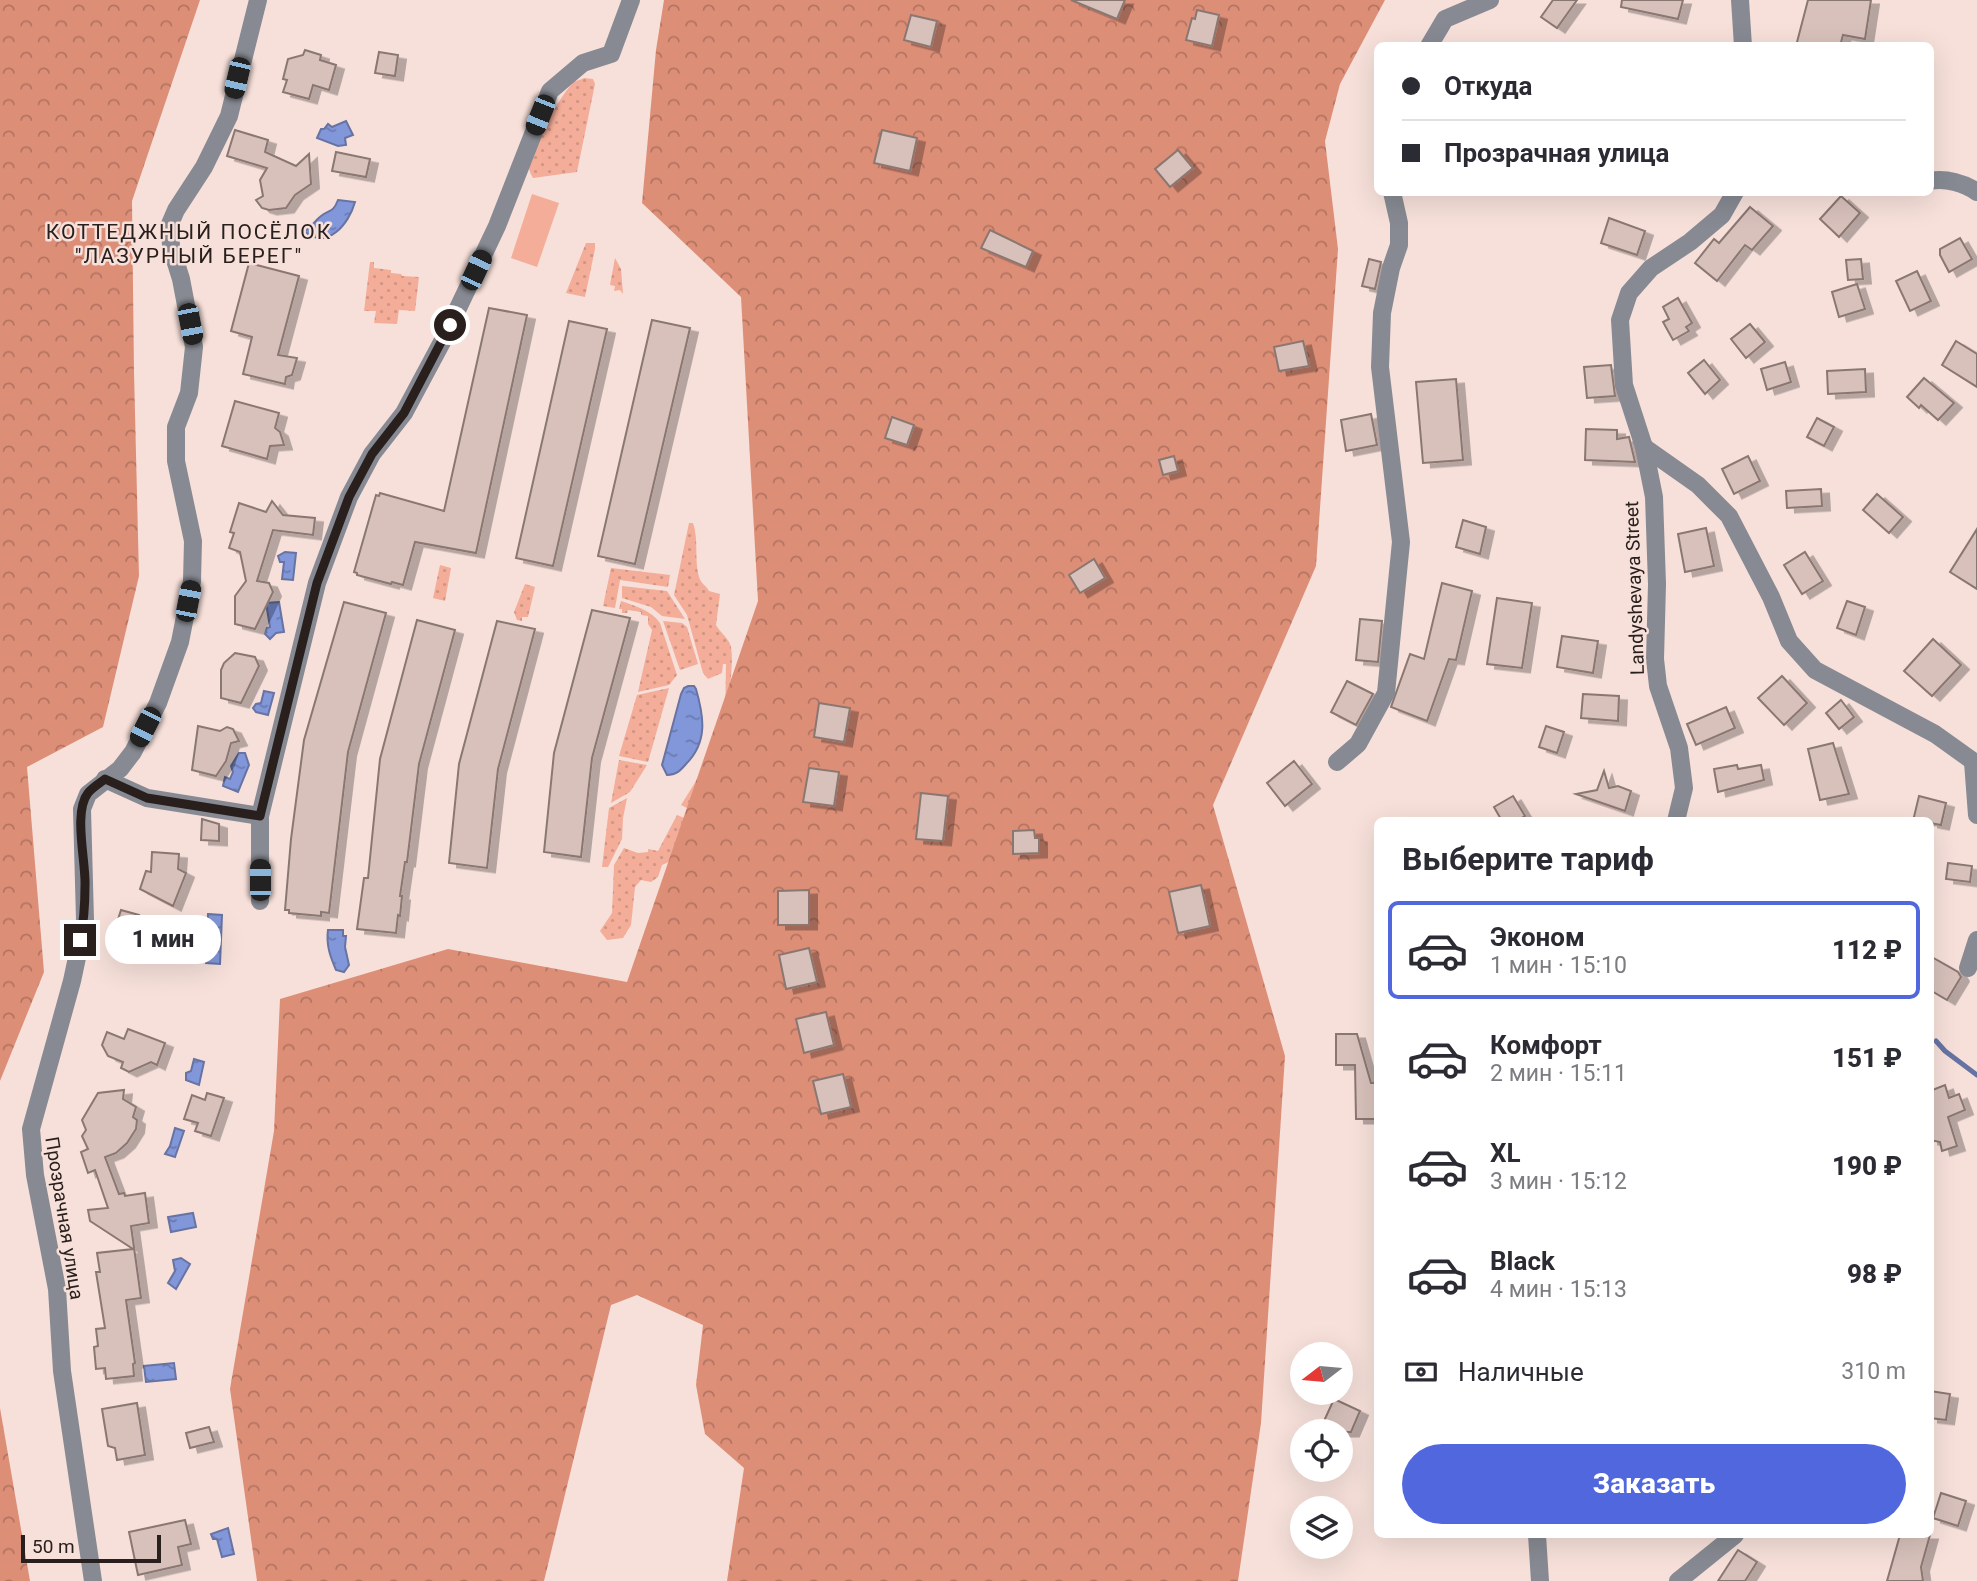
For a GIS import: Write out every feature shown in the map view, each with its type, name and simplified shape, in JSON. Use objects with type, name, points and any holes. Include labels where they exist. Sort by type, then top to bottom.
[{"type":"street","name":"Прозрачная улица","points":[[93,1581],[62,1371],[57,1289],[35,1175],[31,1129],[72,981],[85,920],[82,809],[88,794],[121,769],[133,752],[158,703],[180,642],[192,581],[193,541],[176,461],[176,428],[189,393],[194,347],[172,247],[170,224],[204,167],[229,116],[258,0]]},
{"type":"street","points":[[260,901],[260,816],[317,583],[349,497],[372,454],[404,413],[442,342],[497,226],[550,91],[583,63],[611,54],[631,0]]},
{"type":"street","points":[[1432,42],[1446,19],[1451,0]]},
{"type":"street","points":[[1425,42],[1446,19],[1490,0]]},
{"type":"street","points":[[1740,0],[1743,42]]},
{"type":"street","points":[[1934,181],[1952,182],[1977,192]]},
{"type":"street","points":[[1337,762],[1358,744],[1386,693],[1401,542],[1380,367],[1382,313],[1391,268],[1399,245],[1399,223],[1393,196]]},
{"type":"street","name":"Landyshevaya Street","points":[[1677,817],[1684,788],[1679,747],[1658,686],[1655,659],[1657,584],[1654,497],[1644,447],[1624,385],[1620,320],[1629,293],[1651,268],[1690,242],[1722,215],[1733,196]]},
{"type":"street","points":[[1644,447],[1698,485],[1729,516],[1771,597],[1789,641],[1815,670],[1936,734],[1975,763],[1977,815]]},
{"type":"street","points":[[105,779],[147,798],[260,816]]},
{"type":"street","points":[[1968,968],[1977,940]]},
{"type":"street","points":[[1537,1538],[1540,1581]]},
{"type":"street","points":[[1678,1581],[1731,1538]]},
{"type":"shaded area","points":[[584,78],[593,79],[595,84],[577,172],[533,178],[529,162],[541,133],[569,88],[574,82]]},
{"type":"shaded area","points":[[532,194],[559,203],[537,267],[511,258]]},
{"type":"shaded area","points":[[586,243],[595,243],[595,249],[585,297],[566,293]]},
{"type":"shaded area","points":[[615,258],[621,269],[623,294],[620,290],[614,291],[615,286],[610,285]]},
{"type":"shaded area","points":[[370,262],[374,262],[374,268],[391,270],[391,273],[402,276],[419,277],[415,311],[399,310],[397,324],[374,323],[376,311],[364,311]]},
{"type":"shaded area","points":[[689,523],[693,523],[695,530],[700,579],[709,591],[720,594],[716,625],[731,647],[730,699],[740,732],[740,742],[736,753],[721,773],[692,839],[674,859],[662,865],[658,877],[651,882],[641,880],[635,887],[631,925],[623,938],[607,940],[600,931],[612,913],[614,865],[624,848],[638,853],[648,852],[648,849],[658,851],[677,815],[689,820],[693,811],[681,805],[716,749],[725,726],[726,664],[723,664],[722,673],[708,679],[703,673],[687,615],[674,595]]},
{"type":"shaded area","points":[[440,565],[451,568],[445,601],[433,598]]},
{"type":"shaded area","points":[[611,568],[670,575],[668,587],[620,580],[615,608],[603,606]]},
{"type":"shaded area","points":[[525,584],[535,587],[528,617],[522,617],[522,621],[517,620],[514,612]]},
{"type":"shaded area","points":[[622,586],[667,591],[685,619],[662,616],[651,607],[622,598]]},
{"type":"shaded area","points":[[621,601],[647,612],[660,623],[677,675],[669,685],[638,692],[652,630],[648,624],[648,616],[641,615],[641,612],[628,610],[627,613],[622,613],[622,609],[619,609]]},
{"type":"shaded area","points":[[663,621],[682,623],[687,627],[698,664],[680,670]]},
{"type":"shaded area","points":[[669,688],[648,762],[619,756],[637,695]]},
{"type":"shaded area","points":[[619,760],[647,765],[630,792],[611,803]]},
{"type":"shaded area","points":[[627,798],[622,839],[608,867],[602,867],[609,808]]},
{"type":"green space","points":[[0,0],[200,0],[132,201],[139,576],[103,727],[27,767],[44,972],[0,1081]]},
{"type":"green space","points":[[664,0],[1385,0],[1340,84],[1325,141],[1338,249],[1316,566],[1213,805],[1285,1056],[1261,1423],[1238,1581],[727,1581],[744,1468],[705,1434],[696,1385],[703,1325],[637,1295],[611,1305],[544,1581],[257,1581],[230,1389],[274,1131],[280,999],[448,949],[627,982],[758,601],[741,297],[642,203],[656,50]]},
{"type":"green space","points":[[0,1408],[30,1581],[0,1581]]},
{"type":"water","points":[[346,121],[353,135],[345,138],[346,145],[338,146],[317,138],[321,129],[328,124],[332,127]]},
{"type":"water","points":[[338,200],[355,202],[348,219],[336,232],[321,238],[304,231],[333,209]]},
{"type":"water","points":[[285,552],[296,553],[293,580],[282,579],[284,562],[280,562],[278,556]]},
{"type":"water","points":[[279,602],[284,632],[276,633],[270,639],[265,634],[270,627],[266,603]]},
{"type":"water","points":[[688,686],[694,686],[699,699],[701,738],[693,756],[680,771],[667,775],[662,765],[681,694]]},
{"type":"water","points":[[264,691],[274,693],[268,715],[256,712],[253,708],[261,703]]},
{"type":"water","points":[[239,753],[245,753],[249,765],[238,792],[223,786],[225,777],[230,779],[233,772],[231,766]]},
{"type":"water","points":[[208,914],[222,915],[220,964],[206,963]]},
{"type":"water","points":[[328,930],[343,930],[343,936],[346,936],[345,947],[349,965],[344,972],[336,970],[332,960],[328,946]]},
{"type":"water","points":[[194,1059],[204,1062],[199,1085],[186,1080],[186,1073],[191,1071]]},
{"type":"water","points":[[175,1128],[184,1131],[175,1157],[165,1154]]},
{"type":"water","points":[[193,1213],[196,1227],[171,1232],[168,1217]]},
{"type":"water","points":[[181,1258],[190,1264],[176,1289],[168,1283],[175,1271],[173,1260]]},
{"type":"water","points":[[174,1363],[176,1379],[146,1382],[144,1366]]},
{"type":"water","points":[[228,1528],[234,1554],[222,1557],[217,1539],[213,1539],[211,1534]]},
{"type":"building","points":[[1071,0],[1125,0],[1117,19]]},
{"type":"building","points":[[1553,0],[1577,0],[1557,28],[1541,17]]},
{"type":"building","points":[[1622,0],[1683,0],[1678,19],[1621,7]]},
{"type":"building","points":[[1808,0],[1871,0],[1865,39],[1843,35],[1841,42],[1797,42]]},
{"type":"building","points":[[1197,10],[1219,15],[1212,46],[1186,40]]},
{"type":"building","points":[[911,15],[937,21],[931,47],[904,40]]},
{"type":"building","points":[[305,50],[321,55],[320,60],[336,65],[329,90],[313,85],[309,99],[283,92],[287,80],[283,79],[288,59],[303,55]]},
{"type":"building","points":[[379,52],[398,55],[395,76],[375,73]]},
{"type":"building","points":[[235,130],[268,140],[265,152],[296,166],[309,154],[311,184],[295,195],[286,208],[262,208],[256,200],[263,196],[260,180],[267,168],[227,156]]},
{"type":"building","points":[[882,130],[917,138],[910,171],[874,163]]},
{"type":"building","points":[[1178,150],[1193,168],[1170,187],[1155,169]]},
{"type":"building","points":[[336,152],[370,159],[366,177],[332,171]]},
{"type":"building","points":[[1841,196],[1860,213],[1839,237],[1820,219]]},
{"type":"building","points":[[1750,207],[1773,226],[1752,250],[1745,245],[1717,281],[1695,263],[1714,239],[1719,243]]},
{"type":"building","points":[[1609,218],[1645,231],[1637,255],[1601,243]]},
{"type":"building","points":[[990,230],[1033,251],[1026,267],[981,248]]},
{"type":"building","points":[[1960,238],[1972,259],[1949,272],[1940,255],[1940,249]]},
{"type":"building","points":[[1369,259],[1381,262],[1375,289],[1362,286]]},
{"type":"building","points":[[1861,259],[1863,279],[1848,280],[1846,260]]},
{"type":"building","points":[[249,263],[299,276],[278,355],[297,358],[292,375],[286,377],[285,384],[243,374],[252,337],[231,331]]},
{"type":"building","points":[[1917,271],[1931,301],[1910,311],[1896,281]]},
{"type":"building","points":[[1857,284],[1865,309],[1839,317],[1832,292]]},
{"type":"building","points":[[1678,298],[1692,323],[1686,327],[1689,331],[1673,340],[1663,322],[1669,319],[1663,307]]},
{"type":"building","points":[[489,308],[527,315],[476,553],[415,542],[403,585],[357,575],[354,572],[376,495],[379,496],[380,493],[444,511]]},
{"type":"building","points":[[652,320],[690,328],[635,564],[598,556]]},
{"type":"building","points":[[569,321],[607,329],[553,566],[516,558]]},
{"type":"building","points":[[1750,324],[1765,342],[1746,358],[1731,339]]},
{"type":"building","points":[[1303,341],[1309,366],[1279,371],[1274,347]]},
{"type":"building","points":[[1956,341],[1977,354],[1977,387],[1942,365]]},
{"type":"building","points":[[1704,360],[1720,380],[1705,394],[1688,373]]},
{"type":"building","points":[[1785,362],[1791,382],[1767,390],[1761,369]]},
{"type":"building","points":[[1611,365],[1615,396],[1587,398],[1584,367]]},
{"type":"building","points":[[1865,369],[1866,392],[1828,394],[1827,371]]},
{"type":"building","points":[[1924,378],[1954,403],[1938,420],[1907,397]]},
{"type":"building","points":[[1456,379],[1463,460],[1423,463],[1416,382]]},
{"type":"building","points":[[235,401],[279,413],[275,428],[280,432],[284,445],[270,446],[267,459],[222,446]]},
{"type":"building","points":[[1371,414],[1377,445],[1346,451],[1341,420]]},
{"type":"building","points":[[892,417],[914,425],[907,445],[885,438]]},
{"type":"building","points":[[1817,418],[1834,427],[1824,446],[1807,437]]},
{"type":"building","points":[[1586,429],[1617,430],[1617,439],[1629,437],[1635,462],[1585,460]]},
{"type":"building","points":[[1174,456],[1178,471],[1163,475],[1159,460]]},
{"type":"building","points":[[1748,456],[1760,481],[1734,494],[1722,469]]},
{"type":"building","points":[[1821,489],[1822,506],[1787,508],[1786,491]]},
{"type":"building","points":[[1877,494],[1903,517],[1889,533],[1863,510]]},
{"type":"building","points":[[272,501],[283,515],[315,518],[313,535],[273,530],[257,581],[269,583],[273,592],[255,629],[235,624],[235,596],[246,581],[240,552],[229,548],[234,533],[230,532],[239,503],[266,512]]},
{"type":"building","points":[[1463,520],[1486,527],[1480,554],[1456,547]]},
{"type":"building","points":[[1706,528],[1714,566],[1685,572],[1678,534]]},
{"type":"building","points":[[1977,529],[1977,589],[1950,572]]},
{"type":"building","points":[[1805,552],[1823,581],[1802,594],[1784,565]]},
{"type":"building","points":[[1094,559],[1105,578],[1080,593],[1069,575]]},
{"type":"building","points":[[1442,583],[1472,591],[1456,660],[1449,659],[1427,721],[1391,707],[1410,654],[1424,659]]},
{"type":"building","points":[[1497,598],[1532,603],[1522,668],[1487,664]]},
{"type":"building","points":[[1847,601],[1865,607],[1856,635],[1837,628]]},
{"type":"building","points":[[344,602],[386,613],[348,752],[329,913],[321,912],[321,916],[289,913],[289,910],[285,910],[291,839],[304,740]]},
{"type":"building","points":[[592,610],[630,618],[592,758],[581,857],[544,852],[554,753]]},
{"type":"building","points":[[1360,619],[1382,621],[1378,662],[1356,660]]},
{"type":"building","points":[[417,620],[455,630],[419,764],[400,896],[400,916],[398,915],[396,933],[357,929],[364,878],[368,878],[380,759]]},
{"type":"building","points":[[497,621],[535,629],[498,769],[487,868],[449,863],[459,764]]},
{"type":"building","points":[[1562,636],[1598,641],[1593,673],[1557,667]]},
{"type":"building","points":[[1933,639],[1961,665],[1932,696],[1904,671]]},
{"type":"building","points":[[235,653],[255,657],[259,666],[241,703],[221,698],[221,670],[224,663]]},
{"type":"building","points":[[1782,676],[1807,703],[1784,725],[1758,698]]},
{"type":"building","points":[[1347,681],[1373,694],[1356,725],[1331,712]]},
{"type":"building","points":[[1583,694],[1619,696],[1618,721],[1581,718]]},
{"type":"building","points":[[1841,700],[1854,717],[1839,729],[1826,713]]},
{"type":"building","points":[[819,703],[850,708],[844,742],[814,737]]},
{"type":"building","points":[[1726,707],[1735,728],[1696,745],[1687,724]]},
{"type":"building","points":[[198,726],[220,731],[227,727],[233,729],[239,741],[231,743],[226,761],[216,776],[192,770]]},
{"type":"building","points":[[1546,726],[1564,732],[1557,753],[1539,747]]},
{"type":"building","points":[[1833,743],[1849,794],[1820,800],[1808,749]]},
{"type":"building","points":[[1294,761],[1312,784],[1285,806],[1267,783]]},
{"type":"building","points":[[1737,765],[1738,769],[1761,765],[1764,780],[1718,792],[1714,769]]},
{"type":"building","points":[[809,768],[839,772],[834,806],[803,802]]},
{"type":"building","points":[[1604,771],[1609,788],[1618,786],[1631,791],[1625,811],[1576,794],[1597,790]]},
{"type":"building","points":[[921,793],[948,796],[943,841],[916,839]]},
{"type":"building","points":[[1513,796],[1525,816],[1500,817],[1494,807]]},
{"type":"building","points":[[1919,796],[1946,803],[1941,825],[1934,824],[1934,817],[1914,817]]},
{"type":"building","points":[[202,819],[219,824],[219,841],[201,840]]},
{"type":"building","points":[[1034,830],[1035,838],[1039,838],[1039,853],[1013,854],[1013,831]]},
{"type":"building","points":[[152,852],[179,854],[178,869],[186,873],[173,906],[140,889],[146,871],[151,872]]},
{"type":"building","points":[[1948,863],[1972,866],[1970,882],[1946,879]]},
{"type":"building","points":[[1201,885],[1210,926],[1178,933],[1169,892]]},
{"type":"building","points":[[809,890],[809,925],[778,925],[778,891]]},
{"type":"building","points":[[121,910],[139,915],[134,935],[115,929]]},
{"type":"building","points":[[809,948],[817,982],[786,989],[779,955]]},
{"type":"building","points":[[1934,958],[1958,972],[1961,977],[1947,1000],[1934,992]]},
{"type":"building","points":[[826,1012],[834,1045],[804,1053],[796,1019]]},
{"type":"building","points":[[128,1029],[165,1043],[157,1065],[151,1062],[129,1072],[121,1068],[123,1062],[108,1056],[102,1045],[107,1032],[124,1039]]},
{"type":"building","points":[[1336,1034],[1357,1034],[1371,1083],[1374,1083],[1374,1119],[1356,1119],[1355,1065],[1336,1065]]},
{"type":"building","points":[[843,1074],[851,1107],[821,1114],[813,1081]]},
{"type":"building","points":[[1945,1085],[1949,1098],[1959,1094],[1965,1110],[1948,1117],[1957,1146],[1942,1151],[1940,1142],[1934,1141],[1934,1089]]},
{"type":"building","points":[[124,1090],[123,1099],[136,1107],[133,1117],[137,1120],[136,1129],[116,1153],[105,1157],[119,1194],[124,1193],[125,1196],[145,1193],[149,1223],[131,1226],[141,1298],[126,1300],[135,1363],[134,1376],[106,1379],[105,1368],[96,1369],[94,1347],[98,1346],[96,1329],[105,1328],[96,1272],[100,1272],[97,1253],[133,1249],[90,1221],[88,1210],[108,1208],[95,1170],[88,1173],[81,1152],[88,1149],[82,1136],[86,1130],[82,1120],[98,1093]]},
{"type":"building","points":[[207,1093],[224,1098],[211,1136],[195,1131],[198,1123],[184,1119],[192,1095],[205,1100]]},
{"type":"building","points":[[1934,1392],[1950,1394],[1946,1420],[1934,1418]]},
{"type":"building","points":[[137,1403],[145,1455],[117,1460],[115,1448],[108,1446],[102,1409]]},
{"type":"building","points":[[1331,1405],[1347,1405],[1360,1411],[1353,1427],[1353,1419],[1325,1419]]},
{"type":"building","points":[[209,1427],[214,1442],[190,1448],[186,1433]]},
{"type":"building","points":[[1941,1493],[1966,1501],[1958,1526],[1934,1518]]},
{"type":"building","points":[[185,1520],[191,1544],[178,1547],[182,1565],[138,1575],[129,1532]]},
{"type":"building","points":[[1899,1538],[1929,1538],[1921,1567],[1923,1581],[1887,1581]]},
{"type":"building","points":[[1738,1550],[1757,1562],[1745,1581],[1718,1581]]},
{"type":"waterway","points":[[1936,1041],[1977,1075]]},
{"type":"district","name":"КОТТЕДЖНЫЙ ПОСЁЛОК \"ЛАЗУРНЫЙ БЕРЕГ\"","points":[[189,244]]},
{"type":"route","points":[[80,940],[85,920],[86,882],[82,809],[88,794],[105,779],[147,798],[260,816],[284,727],[317,583],[349,497],[372,454],[404,413],[450,325]]}]
